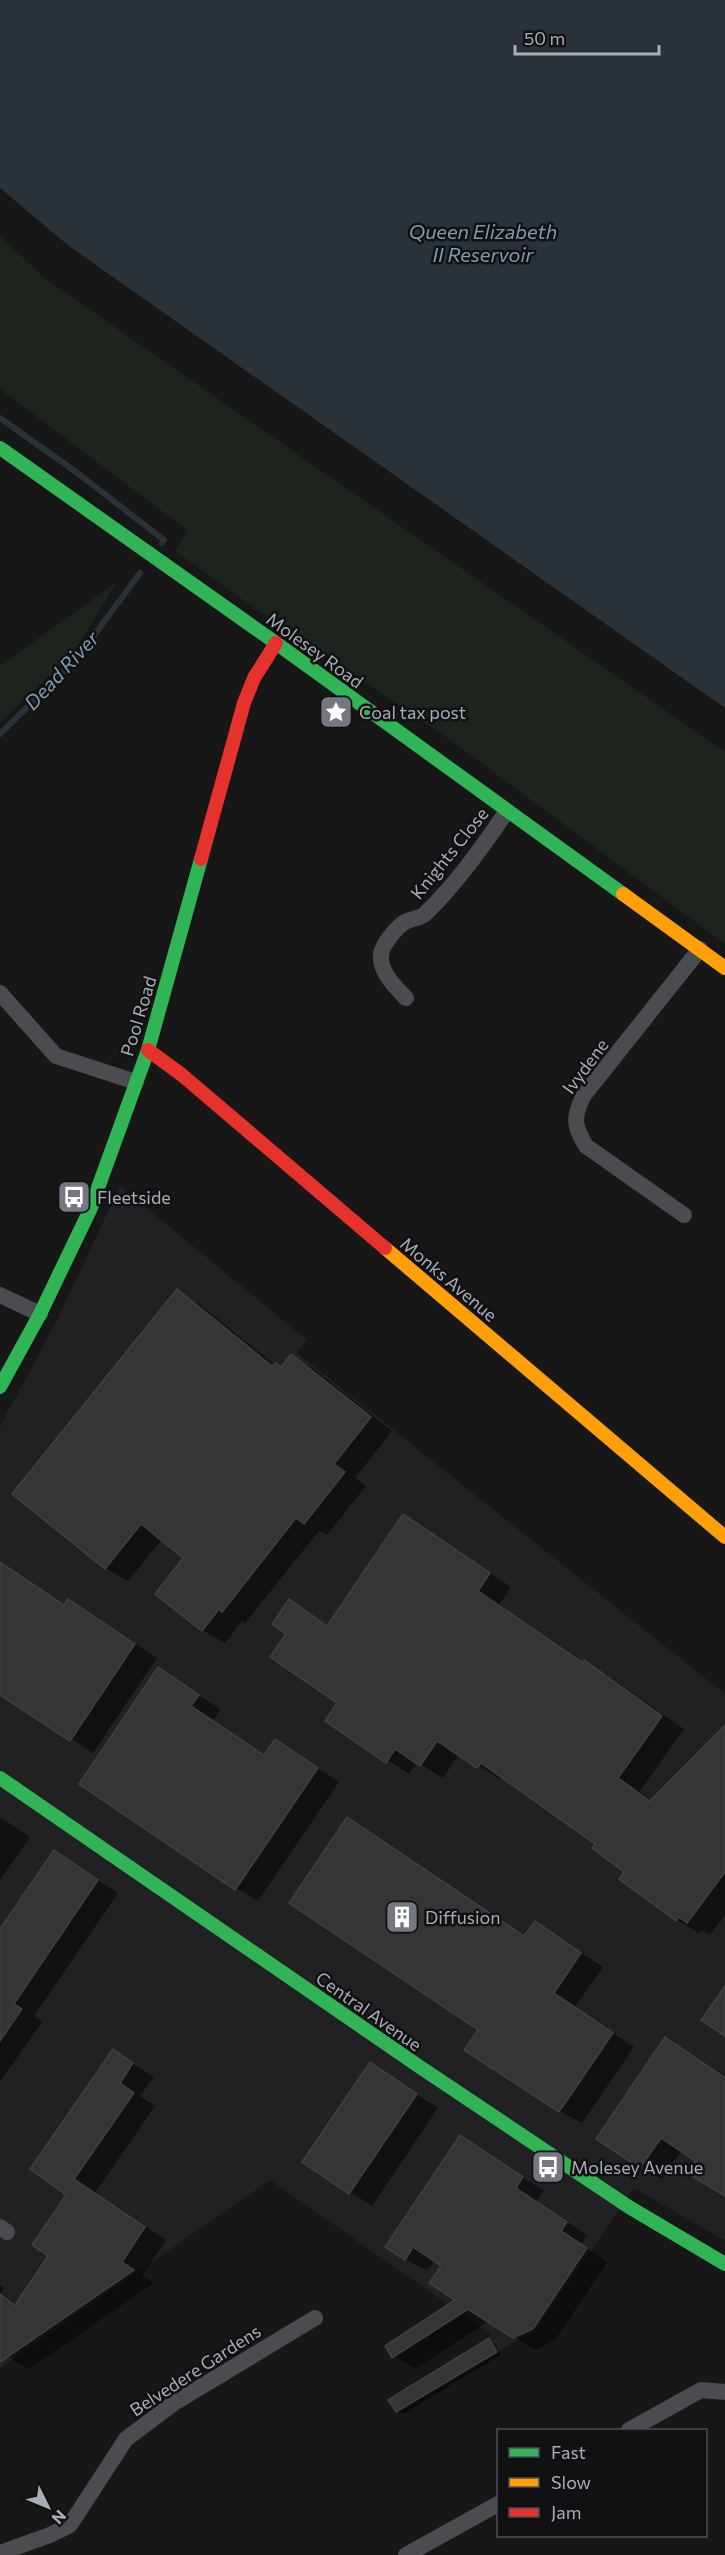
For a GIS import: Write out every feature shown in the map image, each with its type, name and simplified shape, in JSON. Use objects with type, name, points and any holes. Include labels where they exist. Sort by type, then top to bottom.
[{"type":"street","name":"Molesey Road","points":[[0,448],[276,643],[725,968]]},
{"type":"street","name":"Pool Road","points":[[0,1387],[40,1314],[90,1210],[148,1050],[244,703],[254,678],[276,643]]},
{"type":"street","name":"Knights Close","points":[[406,998],[392,984],[384,967],[381,955],[388,940],[405,922],[424,916],[470,862],[507,811]]},
{"type":"street","name":"Ivydene","points":[[684,1215],[586,1146],[577,1130],[575,1112],[584,1095],[700,949]]},
{"type":"street","points":[[0,993],[56,1056],[136,1082]]},
{"type":"street","name":"Monks Avenue","points":[[148,1050],[182,1075],[725,1537]]},
{"type":"street","points":[[0,1294],[40,1314]]},
{"type":"street","name":"Central Avenue","points":[[0,1778],[417,2065],[629,2207],[725,2264]]},
{"type":"street","name":"Belvedere Gardens","points":[[0,2553],[50,2535],[69,2524],[126,2439],[174,2403],[315,2318]]},
{"type":"street","points":[[631,2429],[701,2390],[725,2392]]},
{"type":"street","points":[[406,2555],[497,2505]]},
{"type":"shaded area","points":[[0,236],[43,277],[725,752],[725,944],[449,739],[243,600],[175,551],[187,530],[0,389]]},
{"type":"shaded area","points":[[117,582],[74,652],[0,723],[0,666]]},
{"type":"shaded area","points":[[120,1186],[307,1340],[297,1353],[725,1694],[725,2241],[634,2188],[535,2331],[497,2352],[489,2333],[270,2180],[0,2368],[0,1426],[57,1320]]},
{"type":"water","name":"Queen Elizabeth II Reservoir","points":[[0,0],[725,0],[725,708],[69,246],[0,188]]},
{"type":"building","points":[[177,1289],[272,1366],[275,1363],[281,1367],[291,1354],[371,1417],[334,1464],[345,1472],[304,1524],[296,1518],[222,1612],[219,1609],[202,1631],[155,1594],[183,1558],[141,1524],[105,1569],[12,1494]]},
{"type":"building","points":[[403,1514],[490,1573],[478,1591],[583,1663],[584,1660],[662,1716],[618,1778],[650,1801],[725,1725],[725,1872],[687,1923],[679,1917],[676,1921],[619,1879],[624,1872],[592,1848],[595,1844],[481,1763],[477,1768],[437,1741],[420,1766],[395,1749],[386,1763],[325,1721],[337,1703],[270,1657],[286,1634],[272,1624],[289,1599],[327,1626]]},
{"type":"building","points":[[0,1562],[64,1605],[68,1599],[135,1644],[70,1741],[0,1695]]},
{"type":"building","points":[[158,1667],[199,1695],[191,1706],[264,1755],[275,1739],[318,1768],[235,1890],[79,1784]]},
{"type":"building","points":[[347,1817],[524,1936],[535,1921],[581,1953],[554,1993],[613,2033],[559,2112],[464,2050],[478,2030],[289,1903]]},
{"type":"building","points":[[54,1850],[98,1880],[14,2004],[22,2009],[0,2041],[0,1929]]},
{"type":"building","points":[[725,1986],[725,2036],[701,2020]]},
{"type":"building","points":[[665,2037],[725,2078],[725,2196],[688,2174],[695,2161],[661,2138],[640,2168],[596,2139]]},
{"type":"building","points":[[113,2049],[133,2063],[120,2083],[134,2093],[74,2179],[145,2227],[122,2262],[134,2270],[0,2362],[0,2294],[15,2305],[48,2256],[32,2245],[66,2195],[30,2169]]},
{"type":"building","points":[[370,2062],[417,2094],[349,2194],[302,2162]]},
{"type":"building","points":[[460,2135],[523,2177],[516,2188],[567,2222],[561,2231],[587,2248],[533,2329],[513,2338],[468,2309],[392,2358],[385,2346],[455,2300],[429,2283],[441,2266],[413,2247],[405,2260],[385,2247]]},
{"type":"building","points":[[489,2338],[497,2352],[396,2412],[388,2400]]},
{"type":"waterway","name":"Dead River","points":[[0,418],[76,472],[164,540],[162,543]]},
{"type":"waterway","name":"Dead River","points":[[0,734],[78,657],[140,573]]},
{"type":"traffic: fast","points":[[0,448],[276,643],[623,894]]},
{"type":"traffic: fast","points":[[0,1387],[40,1314],[90,1210],[148,1050],[201,859]]},
{"type":"traffic: fast","points":[[0,1778],[417,2065],[629,2207],[725,2264]]},
{"type":"traffic: slow","points":[[623,894],[725,968]]},
{"type":"traffic: slow","points":[[385,1248],[725,1537]]},
{"type":"traffic: jam","points":[[201,859],[244,703],[254,678],[276,643]]},
{"type":"traffic: jam","points":[[148,1050],[182,1075],[385,1248]]},
{"type":"place","name":"Coal tax post","points":[[336,712]]},
{"type":"place","name":"Fleetside","points":[[74,1197]]},
{"type":"place","name":"Diffusion","points":[[402,1917]]},
{"type":"place","name":"Molesey Avenue","points":[[548,2167]]}]
